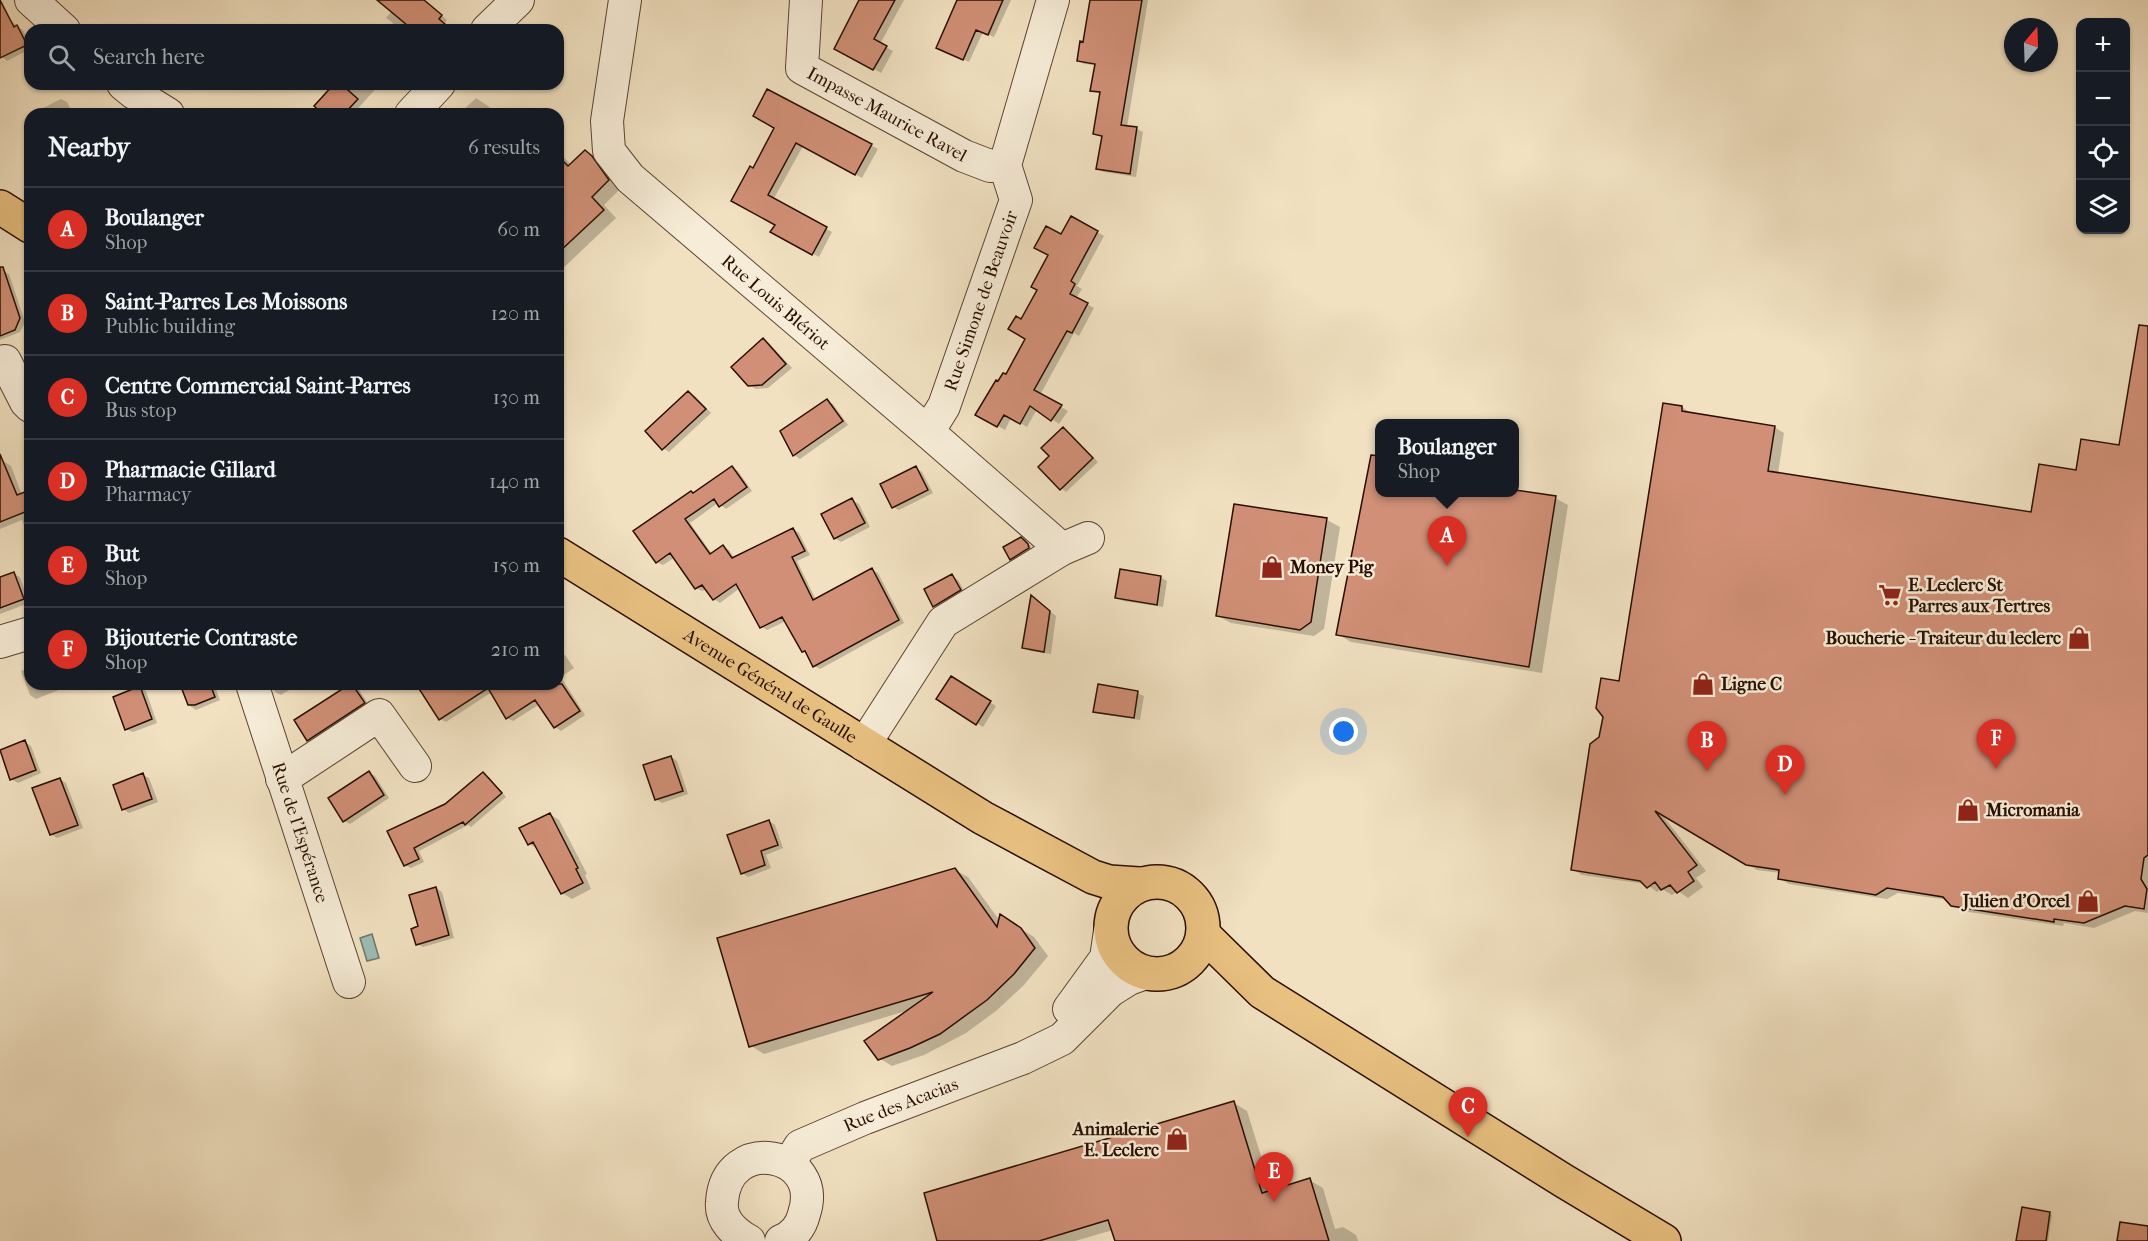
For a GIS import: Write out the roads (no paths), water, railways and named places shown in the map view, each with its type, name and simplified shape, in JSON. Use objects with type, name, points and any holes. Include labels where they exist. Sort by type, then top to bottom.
[{"type":"main road","points":[[0,207],[24,222]]},
{"type":"main road","name":"Avenue Général de Gaulle","points":[[564,558],[983,818],[1093,877],[1109,882],[1139,884]]},
{"type":"main road","name":"Avenue Général de Gaulle","points":[[983,818],[1063,876],[1102,910],[1111,927]]},
{"type":"main road","points":[[1158,881],[1177,886],[1193,898],[1202,915],[1203,934],[1197,952],[1183,966],[1165,973],[1146,973],[1128,964],[1116,949],[1111,927],[1113,912],[1123,895],[1139,884],[1158,881]]},
{"type":"main road","points":[[1203,934],[1262,992],[1564,1181],[1665,1241]]},
{"type":"main road","points":[[1183,966],[1262,992]]},
{"type":"main road","points":[[1564,1181],[1646,1241]]},
{"type":"street","points":[[31,0],[57,24]]},
{"type":"street","name":"Rue Louis Blériot","points":[[625,0],[607,121],[609,151],[630,178],[928,432],[1075,544],[943,621],[864,745]]},
{"type":"street","name":"Impasse Maurice Ravel","points":[[806,0],[802,68],[964,156],[990,166],[1005,165]]},
{"type":"street","points":[[1005,165],[1053,0]]},
{"type":"street","points":[[130,90],[158,108]]},
{"type":"street","points":[[417,108],[433,90]]},
{"type":"street","name":"Rue Simone de Beauvoir","points":[[928,432],[944,406],[1016,200],[1005,165]]},
{"type":"street","points":[[12,359],[24,396]]},
{"type":"street","points":[[0,642],[24,635]]},
{"type":"street","name":"Rue de l'Espérance","points":[[254,690],[349,982]]},
{"type":"street","points":[[282,779],[379,715],[415,766]]},
{"type":"street","name":"Rue des Acacias","points":[[1023,1058],[1062,1018],[1094,977],[1106,958],[1111,927]]},
{"type":"street","name":"Rue des Acacias","points":[[789,1164],[800,1146],[865,1118],[1023,1058],[1062,1040],[1110,991],[1129,979],[1146,973]]},
{"type":"street","points":[[749,1241],[736,1234],[724,1218],[721,1205],[723,1187],[734,1169],[742,1163],[759,1157],[777,1158],[789,1164],[802,1178],[807,1189],[809,1202],[801,1225],[781,1241]]},
{"type":"water","points":[[372,934],[379,958],[367,961],[360,938]]},
{"type":"place","name":"Boulanger","points":[[1447,566]]},
{"type":"place","name":"Money Pig","points":[[1272,567]]},
{"type":"place","name":"E. Leclerc St Parres aux Tertres","points":[[1890,595]]},
{"type":"place","name":"Boucherie - Traiteur du leclerc","points":[[2079,638]]},
{"type":"place","name":"Ligne C","points":[[1703,684]]},
{"type":"place","name":"Bijouterie Contraste","points":[[1996,769]]},
{"type":"place","name":"Saint-Parres Les Moissons","points":[[1707,771]]},
{"type":"place","name":"Pharmacie Gillard","points":[[1785,795]]},
{"type":"place","name":"Micromania","points":[[1968,810]]},
{"type":"place","name":"Julien d'Orcel","points":[[2088,901]]},
{"type":"place","name":"Centre Commercial Saint-Parres","points":[[1468,1137]]},
{"type":"place","name":"Animalerie E. Leclerc","points":[[1177,1139]]},
{"type":"place","name":"But","points":[[1274,1202]]}]
